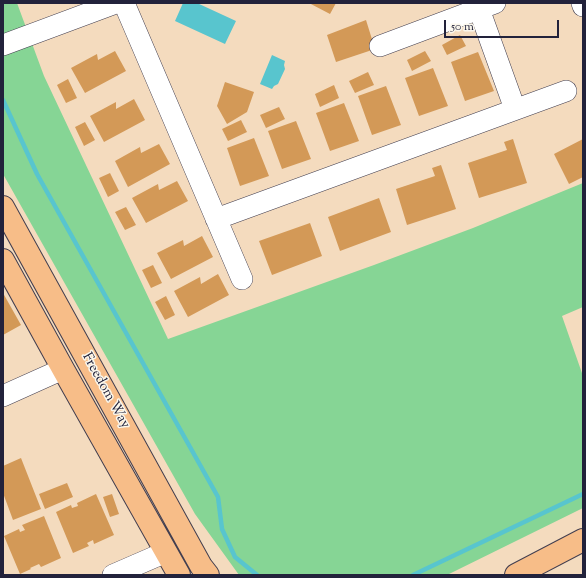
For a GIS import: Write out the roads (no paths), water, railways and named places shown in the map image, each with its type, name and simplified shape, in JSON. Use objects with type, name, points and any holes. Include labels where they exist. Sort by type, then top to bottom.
[{"type":"main road","name":"Freedom Way","points":[[3,207],[201,566],[208,575]]},
{"type":"main road","name":"Freedom Way","points":[[3,260],[179,575]]},
{"type":"main road","points":[[516,575],[583,540]]},
{"type":"main road","points":[[540,575],[583,553]]},
{"type":"street","points":[[3,45],[116,3]]},
{"type":"street","points":[[124,3],[242,279]]},
{"type":"street","points":[[380,46],[487,6],[515,109]]},
{"type":"street","points":[[216,219],[566,91]]},
{"type":"street","points":[[3,396],[63,369]]},
{"type":"street","points":[[113,575],[166,552]]},
{"type":"water","points":[[183,3],[197,3],[236,21],[225,44],[175,21]]},
{"type":"water","points":[[272,55],[285,61],[285,69],[278,84],[272,89],[260,84]]},
{"type":"waterway","points":[[3,100],[37,174],[218,497],[222,529],[235,557],[257,575]]},
{"type":"waterway","points":[[413,575],[583,494]]}]
